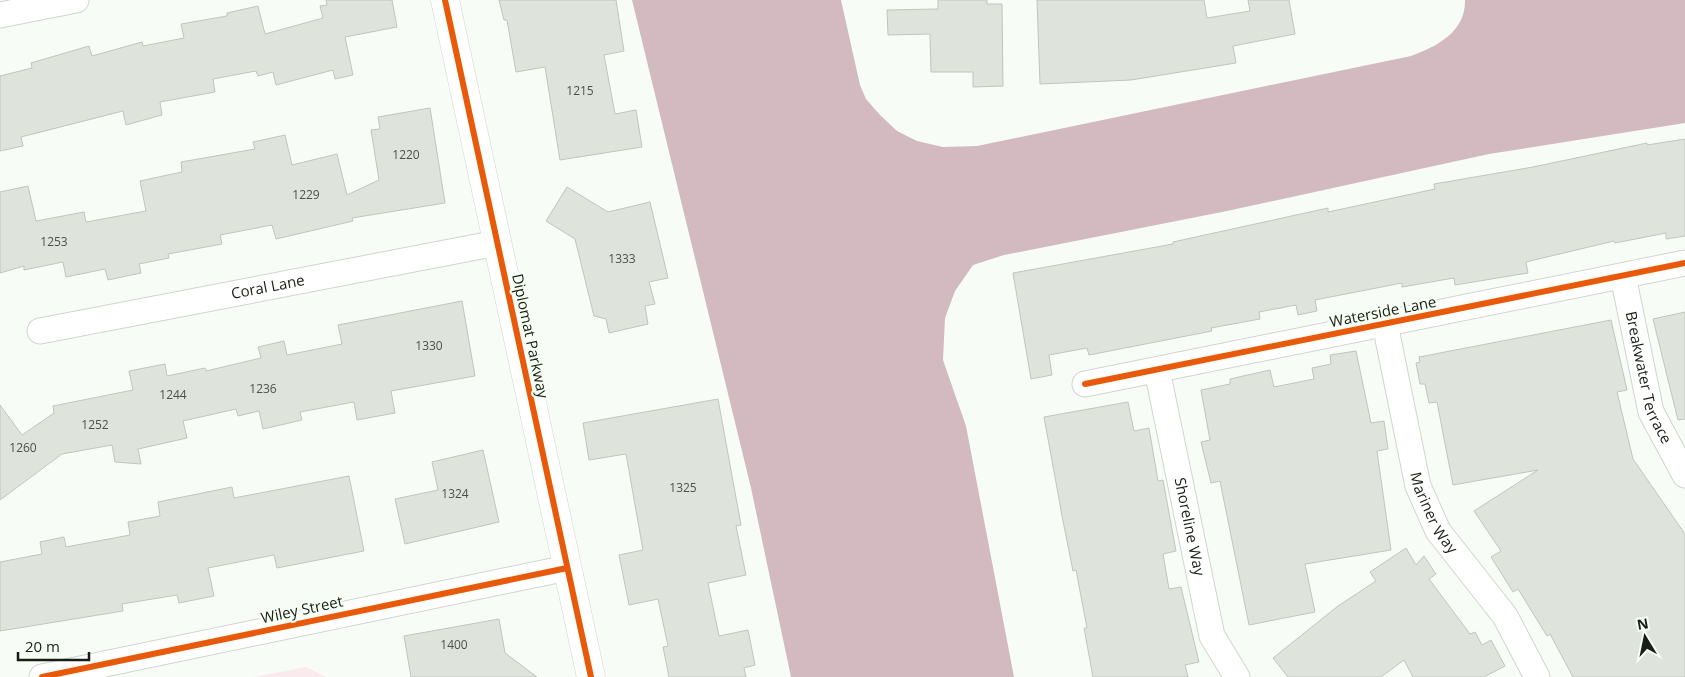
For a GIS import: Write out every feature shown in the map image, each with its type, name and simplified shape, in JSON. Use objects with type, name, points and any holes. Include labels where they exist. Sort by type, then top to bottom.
[{"type":"street","points":[[0,15],[76,0]]},
{"type":"street","name":"Diplomat Parkway","points":[[445,0],[591,677]]},
{"type":"street","name":"Coral Lane","points":[[40,331],[498,243]]},
{"type":"street","name":"Waterside Lane","points":[[1085,384],[1685,263]]},
{"type":"street","name":"Breakwater Terrace","points":[[1623,276],[1651,412],[1685,475]]},
{"type":"street","name":"Mariner Way","points":[[1385,324],[1418,486],[1438,531],[1505,616],[1537,677]]},
{"type":"street","name":"Shoreline Way","points":[[1157,370],[1212,636],[1236,677]]},
{"type":"street","name":"Wiley Street","points":[[42,677],[567,568]]},
{"type":"shaded area","points":[[632,0],[841,0],[860,85],[866,99],[897,131],[917,141],[943,147],[977,146],[1411,56],[1430,48],[1448,37],[1460,21],[1464,11],[1465,0],[1685,0],[1685,123],[1489,154],[1227,211],[1004,255],[973,265],[955,291],[945,318],[943,360],[966,426],[1014,677],[791,677],[751,488]]},
{"type":"shaded area","points":[[306,667],[326,677],[254,677]]},
{"type":"building","points":[[326,0],[392,0],[397,27],[345,37],[353,75],[335,79],[333,70],[276,85],[273,72],[258,76],[256,71],[213,79],[215,92],[160,102],[162,115],[126,125],[123,111],[21,137],[23,146],[0,151],[0,76],[32,68],[31,63],[89,46],[92,56],[142,42],[143,46],[184,38],[181,24],[227,16],[227,13],[258,6],[265,34],[323,18],[320,6],[327,5]]},
{"type":"building","points":[[499,0],[616,0],[624,51],[604,55],[615,114],[636,110],[642,147],[560,160],[545,67],[516,72],[507,20],[504,20]]},
{"type":"building","points":[[938,0],[987,0],[987,4],[1002,4],[1003,86],[973,87],[973,72],[931,72],[930,34],[888,35],[887,10],[938,9]]},
{"type":"building","points":[[1037,0],[1204,0],[1207,18],[1250,11],[1248,0],[1289,0],[1295,34],[1233,46],[1236,63],[1131,80],[1040,84]]},
{"type":"building","points":[[430,108],[445,203],[352,218],[353,221],[276,239],[272,225],[220,235],[222,244],[168,254],[169,258],[139,264],[141,273],[108,280],[105,269],[66,277],[63,262],[24,270],[24,266],[0,273],[0,192],[28,186],[36,221],[84,212],[86,222],[146,211],[140,181],[182,172],[181,162],[255,149],[253,142],[285,135],[292,165],[337,154],[347,195],[379,180],[371,130],[380,129],[378,117]]},
{"type":"building","points":[[1685,139],[1685,236],[1666,239],[1666,233],[1615,243],[1614,241],[1526,262],[1528,273],[1455,285],[1454,278],[1402,287],[1402,283],[1315,300],[1317,311],[1298,315],[1296,305],[1259,312],[1260,319],[1211,328],[1212,331],[1089,355],[1087,348],[1049,355],[1052,375],[1031,379],[1013,273],[1173,244],[1173,242],[1328,208],[1328,212],[1435,189],[1434,184],[1533,167],[1647,143],[1647,145]]},
{"type":"building","points":[[567,187],[608,212],[650,202],[668,278],[649,282],[655,304],[645,306],[648,324],[609,333],[606,319],[594,316],[575,239],[546,221]]},
{"type":"building","points":[[462,301],[475,376],[391,391],[395,413],[357,420],[354,402],[300,412],[302,420],[263,429],[259,411],[238,416],[236,409],[183,421],[187,438],[138,449],[141,464],[115,462],[112,445],[62,454],[0,500],[0,405],[22,435],[54,413],[53,406],[133,390],[129,371],[165,364],[167,376],[205,368],[206,371],[261,358],[258,347],[284,341],[287,355],[342,344],[338,325]]},
{"type":"building","points":[[1685,312],[1685,419],[1678,420],[1653,319]]},
{"type":"building","points":[[1611,320],[1627,390],[1617,392],[1633,459],[1685,534],[1685,677],[1573,677],[1550,634],[1547,636],[1518,589],[1513,592],[1491,557],[1501,551],[1474,511],[1538,470],[1453,485],[1437,402],[1429,403],[1425,384],[1420,384],[1416,363],[1420,362],[1419,357]]},
{"type":"building","points":[[1356,351],[1371,423],[1384,421],[1388,449],[1377,451],[1391,550],[1305,564],[1315,612],[1249,625],[1220,481],[1211,483],[1201,442],[1210,440],[1201,390],[1230,384],[1230,379],[1270,370],[1274,387],[1314,379],[1312,368],[1331,364],[1330,355]]},
{"type":"building","points":[[718,399],[741,525],[736,526],[746,575],[708,583],[719,636],[748,630],[755,665],[744,668],[746,677],[669,677],[663,647],[668,646],[658,599],[629,605],[619,555],[643,550],[626,454],[589,460],[583,423]]},
{"type":"building","points":[[1128,402],[1134,431],[1149,428],[1158,481],[1163,480],[1176,551],[1163,554],[1169,589],[1181,587],[1199,662],[1185,665],[1188,677],[1093,677],[1084,628],[1087,628],[1076,570],[1073,571],[1044,417]]},
{"type":"building","points":[[483,450],[499,522],[405,544],[395,499],[438,490],[432,462]]},
{"type":"building","points":[[349,476],[364,551],[277,568],[274,555],[208,568],[214,596],[179,603],[177,595],[122,604],[123,611],[0,631],[0,562],[42,554],[40,542],[64,537],[66,547],[130,535],[128,522],[160,516],[158,502],[232,487],[234,498]]},
{"type":"building","points":[[1406,548],[1416,565],[1424,556],[1436,574],[1429,579],[1470,634],[1475,632],[1482,645],[1491,640],[1505,666],[1484,677],[1413,677],[1404,660],[1381,677],[1288,677],[1273,658],[1338,606],[1376,581],[1370,572]]},
{"type":"building","points":[[499,619],[505,653],[537,677],[411,677],[404,636]]},
{"type":"cycle path","points":[[445,0],[591,677]]},
{"type":"cycle path","points":[[1085,384],[1685,263]]},
{"type":"cycle path","points":[[42,677],[567,568]]}]
